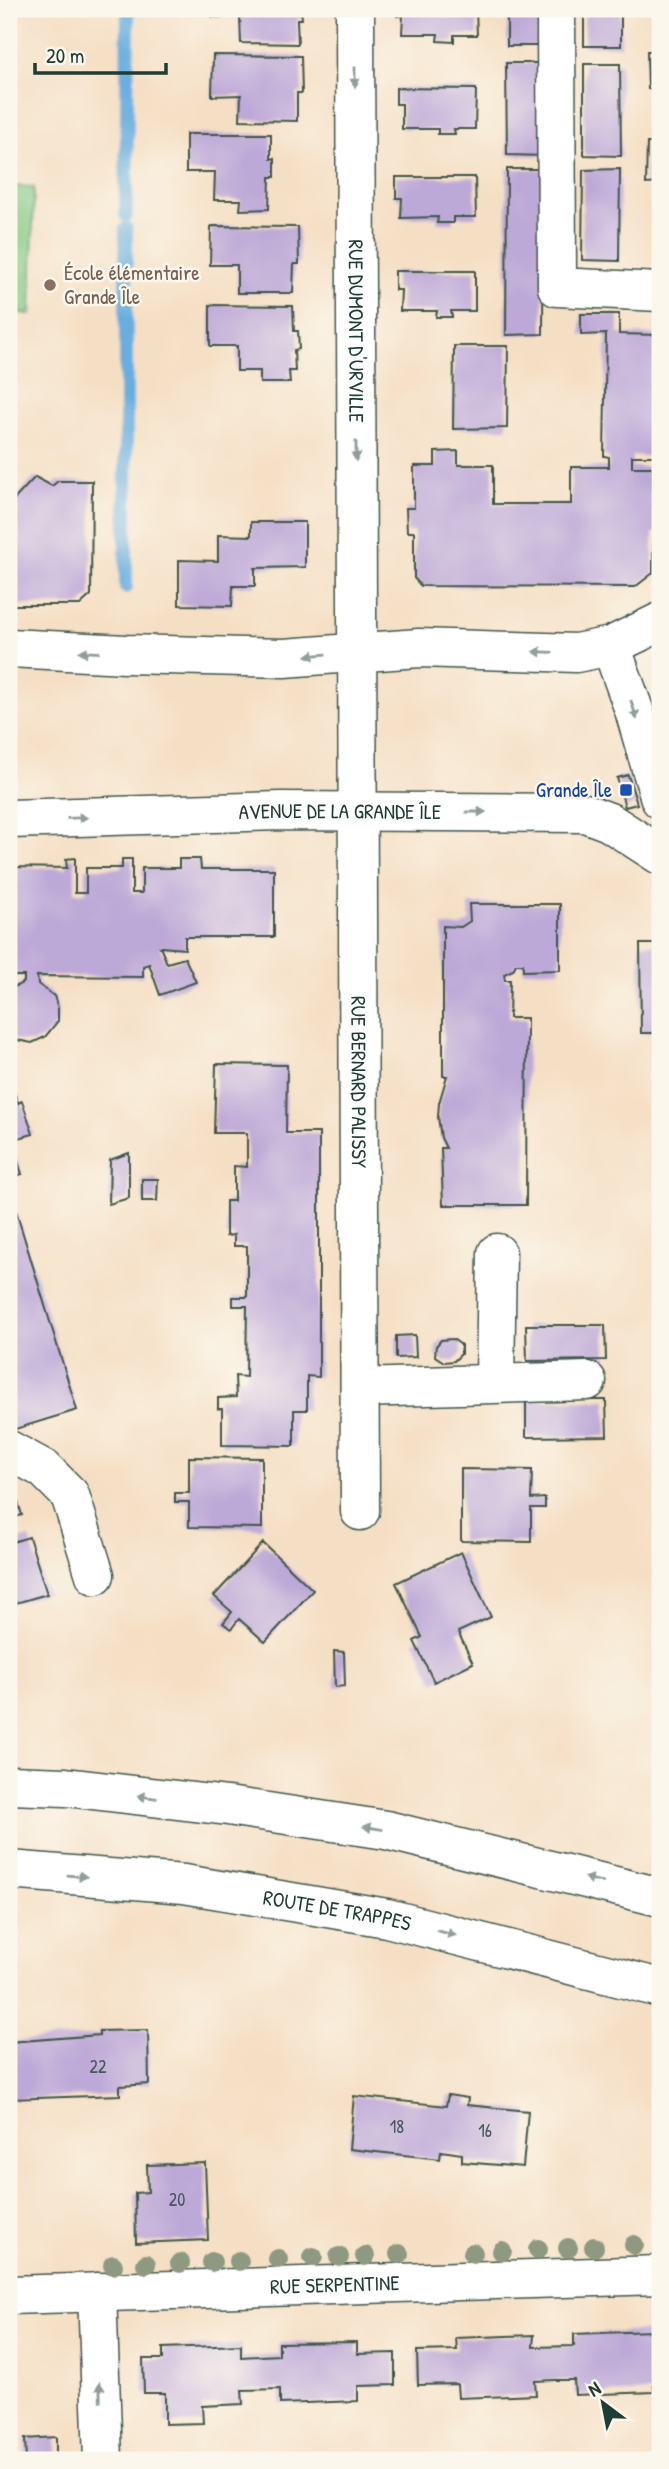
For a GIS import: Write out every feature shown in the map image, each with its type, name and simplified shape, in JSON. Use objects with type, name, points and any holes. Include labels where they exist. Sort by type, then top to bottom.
[{"type":"street","name":"RUE DUMONT D'URVILLE","points":[[355,9],[356,652]]},
{"type":"street","points":[[556,9],[557,286],[660,292]]},
{"type":"street","points":[[9,648],[284,658],[419,648],[576,653],[611,646],[660,622]]},
{"type":"street","points":[[611,646],[634,710],[660,799]]},
{"type":"street","name":"RUE BERNARD PALISSY","points":[[356,652],[360,1511]]},
{"type":"street","name":"AVENUE DE LA GRANDE ÎLE","points":[[9,819],[358,811],[585,813],[609,822],[660,855]]},
{"type":"street","points":[[495,1383],[497,1253]]},
{"type":"street","points":[[360,1388],[587,1381]]},
{"type":"street","points":[[9,1450],[44,1469],[70,1495],[95,1575]]},
{"type":"street","points":[[9,1785],[66,1787],[228,1806],[386,1830],[660,1897]]},
{"type":"street","name":"ROUTE DE TRAPPES","points":[[9,1870],[184,1884],[387,1917],[660,1988]]},
{"type":"street","name":"RUE SERPENTINE","points":[[9,2295],[660,2275]]},
{"type":"street","points":[[97,2292],[103,2460]]},
{"type":"green space","points":[[9,186],[34,187],[31,314],[9,313]]},
{"type":"building","points":[[213,9],[301,9],[302,19],[297,19],[298,44],[241,43],[240,17],[213,17]]},
{"type":"building","points":[[397,9],[476,9],[477,35],[454,35],[454,42],[437,41],[438,34],[402,34],[403,15],[397,16]]},
{"type":"building","points":[[507,9],[544,9],[544,46],[507,46]]},
{"type":"building","points":[[584,9],[621,9],[621,46],[584,46]]},
{"type":"building","points":[[647,51],[660,51],[660,90],[648,89]]},
{"type":"building","points":[[213,55],[301,56],[302,93],[297,93],[297,121],[240,120],[241,95],[212,96]]},
{"type":"building","points":[[506,63],[544,63],[545,156],[507,155]]},
{"type":"building","points":[[584,64],[620,64],[621,156],[584,155]]},
{"type":"building","points":[[396,88],[476,89],[475,129],[454,129],[455,134],[438,134],[438,129],[402,129],[402,104],[396,104]]},
{"type":"building","points":[[186,134],[271,134],[271,159],[275,158],[275,177],[270,177],[269,209],[240,210],[241,200],[214,200],[215,172],[186,172]]},
{"type":"building","points":[[647,143],[660,143],[660,183],[646,184]]},
{"type":"building","points":[[507,169],[544,169],[543,334],[506,335]]},
{"type":"building","points":[[620,169],[619,261],[582,260],[583,170]]},
{"type":"building","points":[[396,177],[475,177],[476,217],[453,217],[453,223],[437,223],[438,217],[401,218],[402,198],[396,198]]},
{"type":"building","points":[[211,226],[298,227],[299,264],[294,264],[293,293],[237,293],[237,265],[210,265]]},
{"type":"building","points":[[395,271],[475,271],[475,311],[451,311],[452,317],[436,317],[437,311],[400,311],[401,290],[395,290]]},
{"type":"building","points":[[210,305],[293,306],[294,331],[298,331],[299,349],[294,350],[295,371],[289,371],[290,383],[260,383],[260,371],[237,371],[237,346],[210,346]]},
{"type":"building","points":[[581,314],[619,314],[619,334],[659,335],[659,456],[632,456],[632,467],[653,467],[653,507],[658,507],[658,532],[653,533],[653,573],[635,587],[421,586],[414,578],[414,532],[407,532],[406,508],[414,508],[414,466],[435,466],[435,452],[458,451],[458,465],[493,465],[493,504],[571,504],[571,467],[609,467],[609,457],[604,456],[606,334],[581,335]]},
{"type":"building","points":[[454,346],[508,346],[507,428],[453,429]]},
{"type":"building","points":[[35,477],[52,486],[58,481],[92,481],[91,595],[80,605],[9,605],[9,505]]},
{"type":"building","points":[[251,522],[305,522],[305,567],[255,568],[255,586],[233,586],[232,606],[179,605],[179,560],[218,561],[218,535],[251,536]]},
{"type":"building","points":[[628,775],[637,804],[625,807],[617,778]]},
{"type":"building","points":[[75,858],[75,893],[86,893],[86,868],[122,868],[122,859],[132,859],[132,893],[142,893],[142,868],[179,868],[179,859],[200,859],[201,869],[274,869],[274,937],[185,937],[185,949],[160,947],[167,963],[185,958],[196,982],[160,995],[149,964],[143,966],[143,977],[37,976],[38,984],[54,996],[58,1021],[45,1037],[32,1043],[17,1040],[9,1035],[9,990],[24,982],[24,976],[9,976],[9,867],[67,868],[66,859]]},
{"type":"building","points":[[469,904],[560,904],[560,970],[523,971],[523,964],[516,964],[513,970],[504,974],[505,980],[510,980],[509,1018],[527,1018],[526,1205],[443,1205],[441,1148],[446,1148],[441,1138],[438,1117],[447,1076],[443,1076],[443,926],[461,927],[470,921]]},
{"type":"building","points":[[640,944],[660,944],[660,1033],[641,1033]]},
{"type":"building","points":[[216,1064],[287,1065],[286,1133],[319,1133],[319,1377],[307,1376],[307,1410],[294,1410],[294,1446],[222,1445],[222,1409],[218,1409],[218,1398],[236,1397],[235,1376],[246,1377],[247,1306],[233,1306],[233,1297],[247,1297],[247,1246],[234,1246],[234,1235],[226,1236],[226,1201],[234,1201],[234,1166],[247,1167],[247,1133],[214,1133]]},
{"type":"building","points":[[9,1076],[18,1103],[22,1101],[33,1134],[11,1140],[22,1174],[9,1178]]},
{"type":"building","points":[[129,1153],[129,1198],[109,1204],[110,1160]]},
{"type":"building","points":[[142,1179],[158,1179],[157,1201],[142,1201]]},
{"type":"building","points":[[9,1188],[77,1410],[9,1431]]},
{"type":"building","points":[[526,1325],[605,1325],[606,1360],[527,1361]]},
{"type":"building","points":[[415,1335],[416,1357],[396,1358],[396,1336]]},
{"type":"building","points":[[453,1339],[461,1345],[461,1354],[454,1361],[444,1362],[435,1356],[436,1346],[441,1340]]},
{"type":"building","points":[[526,1400],[606,1400],[607,1436],[526,1437]]},
{"type":"building","points":[[189,1457],[262,1458],[262,1528],[189,1527],[189,1502],[175,1502],[175,1493],[189,1493]]},
{"type":"building","points":[[461,1469],[532,1470],[531,1499],[545,1498],[545,1508],[531,1508],[531,1542],[461,1541]]},
{"type":"building","points":[[9,1472],[22,1515],[9,1519]]},
{"type":"building","points":[[29,1537],[47,1594],[9,1605],[9,1543]]},
{"type":"building","points":[[263,1543],[313,1590],[265,1642],[239,1619],[231,1629],[223,1623],[232,1612],[214,1596]]},
{"type":"building","points":[[461,1552],[491,1617],[458,1632],[473,1663],[434,1682],[414,1641],[422,1637],[396,1583]]},
{"type":"building","points":[[334,1651],[344,1652],[345,1686],[335,1687]]},
{"type":"building","points":[[148,2030],[149,2084],[120,2086],[120,2095],[9,2099],[9,2042],[99,2035],[99,2031]]},
{"type":"building","points":[[448,2095],[468,2098],[467,2105],[528,2111],[523,2167],[462,2162],[462,2154],[441,2151],[440,2159],[349,2149],[354,2096],[446,2106]]},
{"type":"building","points":[[205,2163],[208,2240],[136,2243],[135,2193],[148,2192],[147,2165]]},
{"type":"building","points":[[652,2331],[653,2344],[660,2343],[660,2378],[653,2378],[654,2392],[575,2395],[574,2380],[554,2380],[535,2381],[536,2395],[458,2398],[457,2384],[418,2385],[417,2351],[457,2350],[456,2338],[534,2335],[533,2347],[574,2346],[574,2334]]},
{"type":"building","points":[[357,2342],[357,2354],[395,2353],[395,2385],[358,2386],[358,2401],[280,2404],[280,2389],[242,2390],[243,2404],[202,2406],[203,2423],[165,2424],[165,2393],[144,2393],[143,2359],[163,2359],[163,2348],[241,2345],[241,2357],[279,2355],[279,2343]]},
{"type":"building","points":[[56,2437],[56,2460],[26,2460],[25,2439]]},
{"type":"waterway","points":[[126,215],[128,9]]},
{"type":"waterway","points":[[126,229],[126,587]]},
{"type":"place","name":"École élémentaire Grande Île","points":[[50,285]]},
{"type":"place","name":"Grande Île","points":[[626,790]]}]
